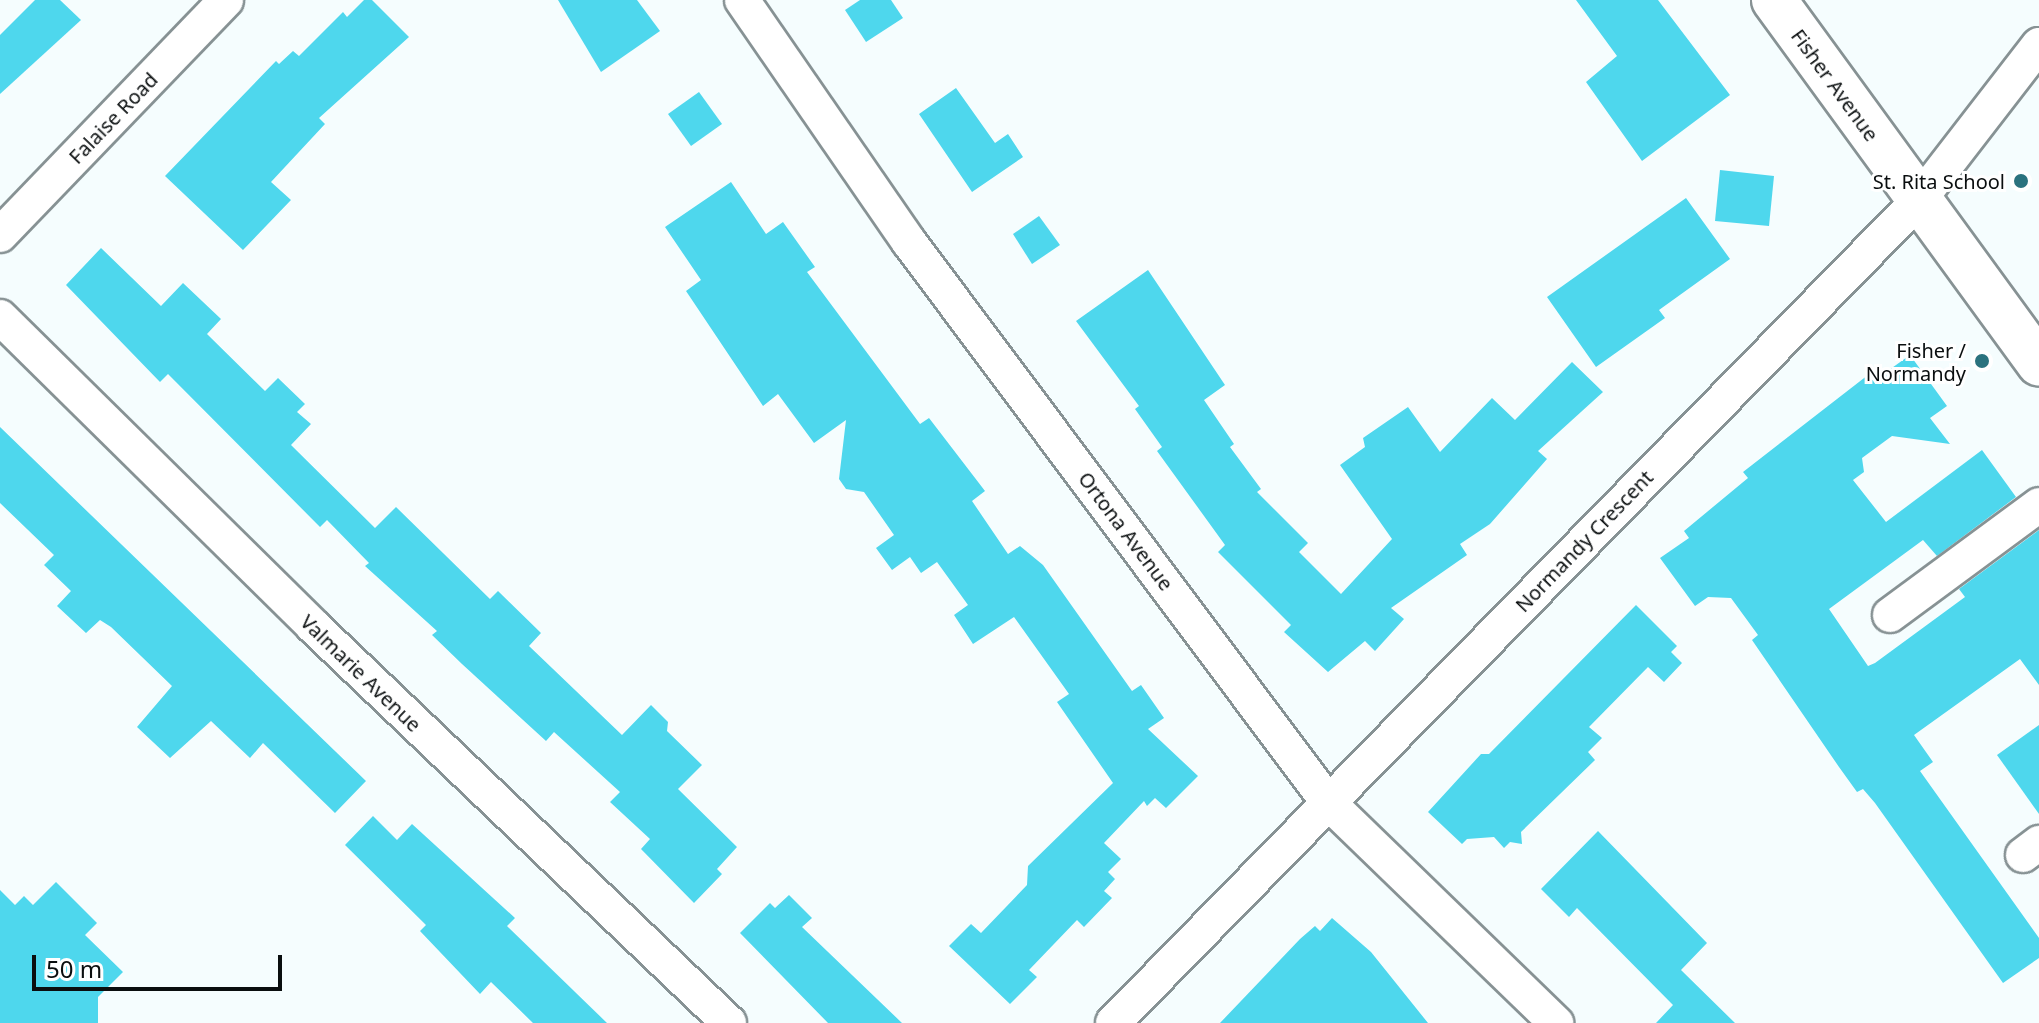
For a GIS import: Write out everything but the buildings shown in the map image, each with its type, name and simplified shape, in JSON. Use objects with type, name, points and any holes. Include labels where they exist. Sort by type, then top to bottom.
[{"type":"main road","name":"Fisher Avenue","points":[[1774,0],[2039,364]]},
{"type":"street","name":"Falaise Road","points":[[0,235],[226,0]]},
{"type":"street","name":"Ortona Avenue","points":[[742,0],[909,242],[1328,802],[1556,1023]]},
{"type":"street","name":"Normandy Crescent","points":[[1113,1023],[1919,200],[2039,45]]},
{"type":"street","name":"Valmarie Avenue","points":[[0,317],[324,637],[729,1023]]},
{"type":"street","points":[[1890,615],[2039,505]]},
{"type":"place","name":"St. Rita School","points":[[2021,181]]},
{"type":"place","name":"Fisher / Normandy","points":[[1982,361]]}]
